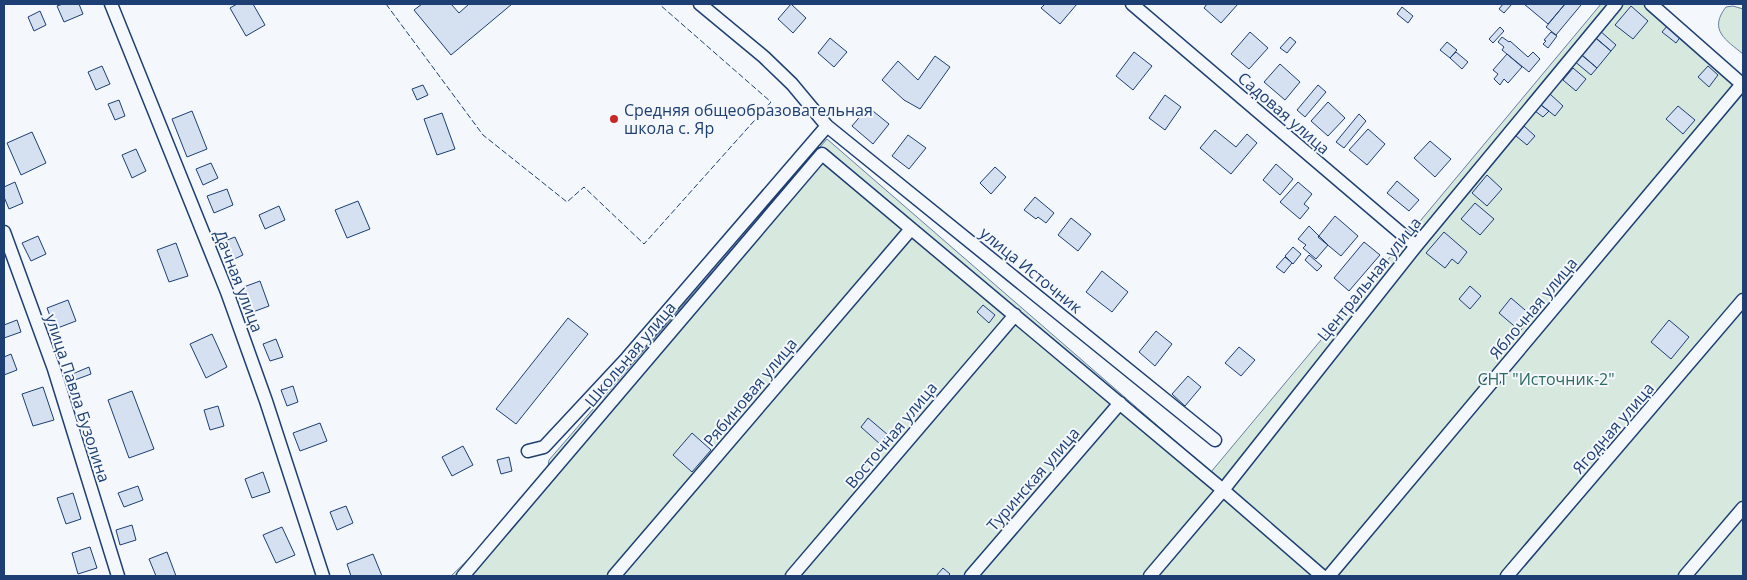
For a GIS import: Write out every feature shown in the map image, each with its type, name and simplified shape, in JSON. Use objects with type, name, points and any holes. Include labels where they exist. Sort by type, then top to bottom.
[{"type":"street","name":"Дачная улица","points":[[111,4],[228,292],[323,576]]},
{"type":"street","name":"улица Источник","points":[[700,4],[764,57],[792,84],[827,126],[1215,440]]},
{"type":"street","name":"Садовая улица","points":[[1132,4],[1416,246]]},
{"type":"street","name":"Центральная улица","points":[[1150,576],[1223,490],[1416,246],[1616,4]]},
{"type":"street","points":[[1651,4],[1743,84]]},
{"type":"street","name":"Яблочная улица","points":[[1329,576],[1743,84]]},
{"type":"street","points":[[528,450],[544,447],[620,365],[827,126]]},
{"type":"street","name":"Школьная улица","points":[[463,576],[822,154],[911,228]]},
{"type":"street","points":[[911,228],[1223,490],[1322,576]]},
{"type":"street","name":"Рябиновая улица","points":[[614,576],[911,228]]},
{"type":"street","name":"улица Павла Бузолина","points":[[4,232],[54,369],[118,576]]},
{"type":"street","name":"Ягодная улица","points":[[1507,576],[1743,300]]},
{"type":"street","name":"Восточная улица","points":[[792,576],[1015,315]]},
{"type":"street","name":"Туринская улица","points":[[971,576],[1120,404]]},
{"type":"street","points":[[1685,576],[1743,508]]},
{"type":"green space","name":"СНТ \"Источник-2\"","points":[[1601,4],[1657,4],[1743,77],[1743,576],[451,576],[545,486],[549,460],[827,139],[1211,472]]},
{"type":"green space","points":[[1733,6],[1743,9],[1743,54],[1725,39],[1719,28],[1721,15],[1726,7]]},
{"type":"building","points":[[79,4],[83,14],[64,22],[57,6]]},
{"type":"building","points":[[237,4],[253,4],[265,25],[246,36],[230,8]]},
{"type":"building","points":[[422,4],[451,4],[459,13],[469,4],[512,4],[451,55],[414,10]]},
{"type":"building","points":[[791,4],[806,18],[793,33],[778,19]]},
{"type":"building","points":[[1045,4],[1077,4],[1060,24],[1041,8]]},
{"type":"building","points":[[1207,4],[1238,4],[1221,23],[1204,8]]},
{"type":"building","points":[[1503,4],[1512,4],[1504,13],[1499,9]]},
{"type":"building","points":[[1524,4],[1565,4],[1548,24]]},
{"type":"building","points":[[1565,4],[1581,5],[1556,35],[1546,27]]},
{"type":"building","points":[[1631,6],[1648,21],[1633,39],[1615,25]]},
{"type":"building","points":[[1402,7],[1413,16],[1408,23],[1397,14]]},
{"type":"building","points":[[40,11],[46,25],[34,31],[28,17]]},
{"type":"building","points":[[1668,25],[1681,36],[1676,43],[1662,32]]},
{"type":"building","points":[[1500,27],[1504,31],[1493,43],[1489,39]]},
{"type":"building","points":[[1599,30],[1616,45],[1611,51],[1593,36]]},
{"type":"building","points":[[1250,32],[1268,48],[1249,69],[1231,54]]},
{"type":"building","points":[[1551,32],[1557,36],[1548,48],[1543,44]]},
{"type":"building","points":[[1290,37],[1296,42],[1287,53],[1280,48]]},
{"type":"building","points":[[1502,37],[1510,41],[1528,57],[1533,52],[1540,59],[1529,72],[1502,50],[1504,47],[1498,42]]},
{"type":"building","points":[[1595,37],[1611,51],[1597,68],[1581,54]]},
{"type":"building","points":[[830,38],[847,52],[834,67],[818,53]]},
{"type":"building","points":[[1447,42],[1457,50],[1450,58],[1440,50]]},
{"type":"building","points":[[1134,52],[1152,66],[1133,90],[1116,76]]},
{"type":"building","points":[[1456,52],[1468,62],[1462,69],[1450,58]]},
{"type":"building","points":[[1579,53],[1597,68],[1591,75],[1573,60]]},
{"type":"building","points":[[1507,54],[1522,67],[1508,83],[1504,79],[1500,85],[1494,79],[1498,74],[1493,70]]},
{"type":"building","points":[[935,56],[950,67],[920,109],[904,100],[882,80],[898,61],[918,80]]},
{"type":"building","points":[[1280,64],[1300,82],[1285,100],[1264,82]]},
{"type":"building","points":[[102,66],[110,84],[96,90],[88,72]]},
{"type":"building","points":[[1708,66],[1718,75],[1709,87],[1698,77]]},
{"type":"building","points":[[1573,68],[1586,79],[1576,91],[1563,80]]},
{"type":"building","points":[[423,85],[428,95],[417,100],[412,89]]},
{"type":"building","points":[[1318,85],[1326,92],[1305,117],[1297,110]]},
{"type":"building","points":[[1550,94],[1563,106],[1555,116],[1541,105]]},
{"type":"building","points":[[1165,95],[1181,107],[1165,130],[1149,118]]},
{"type":"building","points":[[119,100],[125,116],[115,120],[108,104]]},
{"type":"building","points":[[1328,102],[1345,118],[1328,136],[1311,121]]},
{"type":"building","points":[[1541,105],[1549,111],[1543,117],[1535,111]]},
{"type":"building","points":[[1678,106],[1695,120],[1683,134],[1666,119]]},
{"type":"building","points":[[868,107],[889,124],[873,144],[852,126]]},
{"type":"building","points":[[192,111],[207,149],[187,157],[172,119]]},
{"type":"building","points":[[442,113],[455,149],[437,155],[424,119]]},
{"type":"building","points":[[1359,114],[1366,121],[1344,148],[1336,142]]},
{"type":"building","points":[[1524,126],[1535,136],[1527,145],[1516,136]]},
{"type":"building","points":[[1368,129],[1385,144],[1367,165],[1349,150]]},
{"type":"building","points":[[1215,130],[1236,147],[1247,134],[1257,143],[1231,174],[1200,148]]},
{"type":"building","points":[[32,132],[46,163],[21,175],[7,143]]},
{"type":"building","points":[[908,135],[926,148],[909,169],[892,156]]},
{"type":"building","points":[[1430,141],[1451,159],[1435,177],[1414,158]]},
{"type":"building","points":[[136,149],[146,171],[132,178],[122,155]]},
{"type":"building","points":[[211,163],[218,178],[203,185],[196,169]]},
{"type":"building","points":[[1276,164],[1293,179],[1280,195],[1263,180]]},
{"type":"building","points":[[995,167],[1006,177],[991,194],[980,183]]},
{"type":"building","points":[[1487,175],[1502,189],[1487,206],[1472,193]]},
{"type":"building","points":[[1397,181],[1419,200],[1409,211],[1387,193]]},
{"type":"building","points":[[15,182],[23,203],[9,209],[4,197],[4,187]]},
{"type":"building","points":[[1298,182],[1312,194],[1304,204],[1309,208],[1300,219],[1280,202]]},
{"type":"building","points":[[227,189],[233,205],[214,213],[207,196]]},
{"type":"building","points":[[1035,197],[1054,213],[1046,223],[1038,217],[1036,219],[1024,210]]},
{"type":"building","points":[[358,201],[370,229],[347,238],[335,210]]},
{"type":"building","points":[[1475,203],[1494,219],[1480,235],[1461,219]]},
{"type":"building","points":[[279,206],[285,220],[265,229],[259,215]]},
{"type":"building","points":[[1335,216],[1358,236],[1341,256],[1318,237]]},
{"type":"building","points":[[1071,218],[1091,234],[1078,251],[1058,235]]},
{"type":"building","points":[[1309,226],[1328,245],[1316,259],[1303,248],[1306,245],[1298,239]]},
{"type":"building","points":[[1444,232],[1467,252],[1458,264],[1452,259],[1445,268],[1426,253]]},
{"type":"building","points":[[38,236],[46,254],[31,261],[22,243]]},
{"type":"building","points":[[235,237],[243,255],[230,261],[222,242]]},
{"type":"building","points":[[1364,242],[1380,255],[1349,291],[1334,278]]},
{"type":"building","points":[[176,243],[188,276],[169,282],[157,250]]},
{"type":"building","points":[[1293,247],[1301,254],[1293,264],[1285,256]]},
{"type":"building","points":[[1309,255],[1322,266],[1317,271],[1305,260]]},
{"type":"building","points":[[1285,257],[1292,263],[1284,273],[1276,267]]},
{"type":"building","points":[[1102,271],[1128,292],[1112,312],[1086,292]]},
{"type":"building","points":[[260,281],[269,306],[250,313],[241,288]]},
{"type":"building","points":[[1470,286],[1481,296],[1470,309],[1459,299]]},
{"type":"building","points":[[1511,298],[1532,316],[1520,331],[1499,313]]},
{"type":"building","points":[[68,300],[76,321],[55,329],[47,308]]},
{"type":"building","points":[[983,305],[995,315],[989,323],[977,312]]},
{"type":"building","points":[[568,318],[588,334],[516,424],[496,409]]},
{"type":"building","points":[[17,320],[21,332],[4,338],[4,325]]},
{"type":"building","points":[[1669,320],[1689,337],[1671,359],[1651,342]]},
{"type":"building","points":[[1156,331],[1172,344],[1155,366],[1139,352]]},
{"type":"building","points":[[212,334],[227,367],[206,378],[190,344]]},
{"type":"building","points":[[276,339],[283,357],[270,361],[263,344]]},
{"type":"building","points":[[1239,347],[1255,360],[1241,376],[1225,363]]},
{"type":"building","points":[[11,354],[17,370],[4,375],[4,357]]},
{"type":"building","points":[[89,367],[91,374],[72,381],[70,375]]},
{"type":"building","points":[[1188,376],[1201,387],[1185,406],[1172,394]]},
{"type":"building","points":[[293,386],[298,402],[287,406],[281,390]]},
{"type":"building","points":[[43,387],[54,420],[33,426],[22,394]]},
{"type":"building","points":[[132,391],[154,449],[129,458],[108,400]]},
{"type":"building","points":[[218,406],[224,426],[210,430],[204,410]]},
{"type":"building","points":[[868,418],[888,435],[880,444],[861,427]]},
{"type":"building","points":[[320,423],[327,441],[300,451],[293,433]]},
{"type":"building","points":[[692,433],[711,450],[692,472],[673,455]]},
{"type":"building","points":[[463,446],[473,465],[452,476],[442,457]]},
{"type":"building","points":[[509,457],[512,471],[501,474],[497,460]]},
{"type":"building","points":[[263,472],[270,492],[252,498],[245,479]]},
{"type":"building","points":[[138,486],[143,500],[124,507],[118,493]]},
{"type":"building","points":[[73,493],[81,519],[66,524],[57,498]]},
{"type":"building","points":[[346,506],[353,523],[337,530],[330,512]]},
{"type":"building","points":[[132,525],[136,540],[120,545],[116,530]]},
{"type":"building","points":[[282,527],[295,555],[276,563],[263,535]]},
{"type":"building","points":[[90,547],[97,568],[78,574],[72,553]]},
{"type":"building","points":[[167,552],[176,576],[156,576],[149,559]]},
{"type":"building","points":[[373,554],[382,576],[351,576],[347,564]]},
{"type":"building","points":[[943,568],[950,574],[948,576],[936,576]]},
{"type":"fence","points":[[386,4],[483,135],[567,202],[584,187],[644,244],[771,102],[659,4]]},
{"type":"place","name":"Средняя общеобразовательная школа с. Яр","points":[[614,119]]}]
